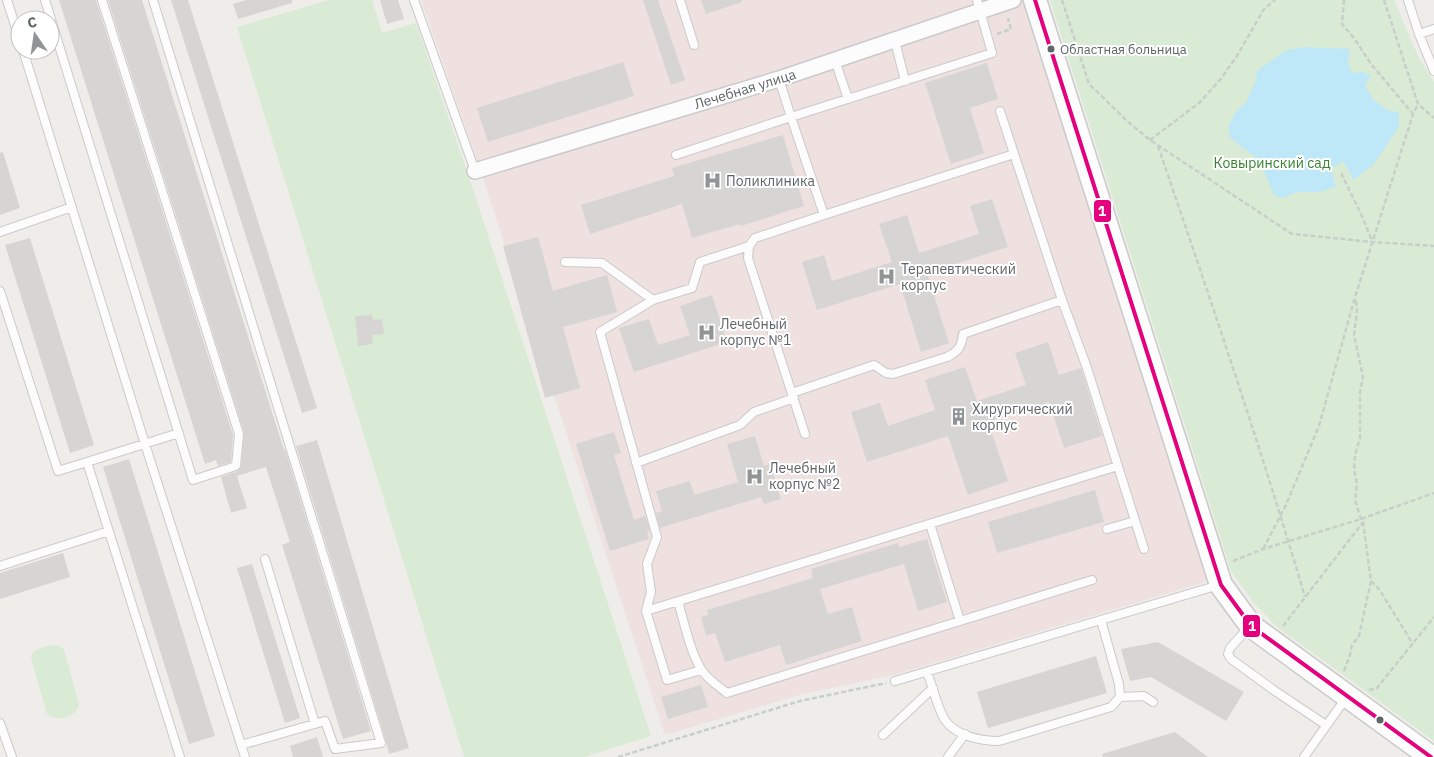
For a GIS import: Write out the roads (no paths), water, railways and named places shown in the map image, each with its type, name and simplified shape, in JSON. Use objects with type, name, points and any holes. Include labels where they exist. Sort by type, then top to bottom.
[{"type":"street","points":[[1035,0],[1218,577],[1250,626],[1431,757]]},
{"type":"street","name":"Лечебная улица","points":[[475,171],[779,79],[895,41],[978,5],[1008,1]]},
{"type":"lane","points":[[45,0],[193,480],[236,466],[239,434],[102,0]]},
{"type":"lane","points":[[154,0],[380,743],[335,749],[325,720],[241,744]]},
{"type":"lane","points":[[414,0],[475,171]]},
{"type":"lane","points":[[680,0],[694,45]]},
{"type":"lane","points":[[1408,0],[1434,71]]},
{"type":"lane","points":[[676,155],[992,53],[978,5]]},
{"type":"lane","points":[[1419,34],[1434,29]]},
{"type":"lane","points":[[895,41],[904,81]]},
{"type":"lane","points":[[26,60],[145,444],[245,757]]},
{"type":"lane","points":[[835,60],[848,99]]},
{"type":"lane","points":[[779,79],[824,215]]},
{"type":"lane","points":[[1000,111],[1062,300],[1087,368],[1144,549]]},
{"type":"lane","points":[[805,434],[748,258],[749,246],[755,238],[1014,154]]},
{"type":"lane","points":[[0,232],[72,207]]},
{"type":"lane","points":[[701,670],[667,680],[646,611],[651,592],[647,564],[657,537],[600,332],[653,300],[692,288],[700,262],[749,246]]},
{"type":"lane","points":[[564,262],[602,263],[653,300]]},
{"type":"lane","points":[[0,291],[58,471],[179,433]]},
{"type":"lane","points":[[636,463],[740,425],[754,412],[793,395],[874,365],[886,373],[893,374],[954,354],[959,349],[963,334],[1062,300]]},
{"type":"lane","points":[[87,462],[180,757]]},
{"type":"lane","points":[[646,611],[1118,466]]},
{"type":"lane","points":[[1107,529],[1135,522]]},
{"type":"lane","points":[[930,524],[960,621]]},
{"type":"lane","points":[[0,566],[109,531]]},
{"type":"lane","points":[[265,559],[315,724]]},
{"type":"lane","points":[[895,681],[1101,620],[1218,577]]},
{"type":"lane","points":[[678,601],[692,648],[701,670],[727,693],[1092,580]]},
{"type":"lane","points":[[927,672],[944,718],[949,725],[964,734],[985,741],[999,741],[1111,707],[1120,697],[1120,684],[1101,620]]},
{"type":"lane","points":[[1250,626],[1230,648],[1228,654],[1231,659],[1326,725]]},
{"type":"lane","points":[[883,734],[933,688]]},
{"type":"lane","points":[[1304,757],[1326,725],[1342,693]]},
{"type":"lane","points":[[1120,697],[1144,696],[1153,702]]},
{"type":"lane","points":[[0,723],[12,757]]},
{"type":"lane","points":[[948,757],[964,734]]},
{"type":"water","points":[[1304,47],[1350,49],[1348,64],[1353,73],[1363,72],[1371,76],[1365,85],[1373,99],[1387,110],[1399,112],[1399,126],[1374,164],[1354,180],[1343,161],[1331,169],[1336,187],[1319,192],[1297,192],[1282,198],[1274,195],[1259,160],[1230,138],[1229,125],[1235,113],[1246,102],[1255,83],[1257,71],[1285,51]]},
{"type":"place","name":"Областная больница","points":[[1051,49]]},
{"type":"place","name":"Поликлиника","points":[[712,181]]},
{"type":"place","name":"Терапевтический корпус","points":[[887,277]]},
{"type":"place","name":"Лечебный корпус №1","points":[[706,332]]},
{"type":"place","name":"Хирургический корпус","points":[[958,417]]},
{"type":"place","name":"Лечебный корпус №2","points":[[755,476]]},
{"type":"park label","name":"Ковыринский сад","points":[[1272,163]]}]
